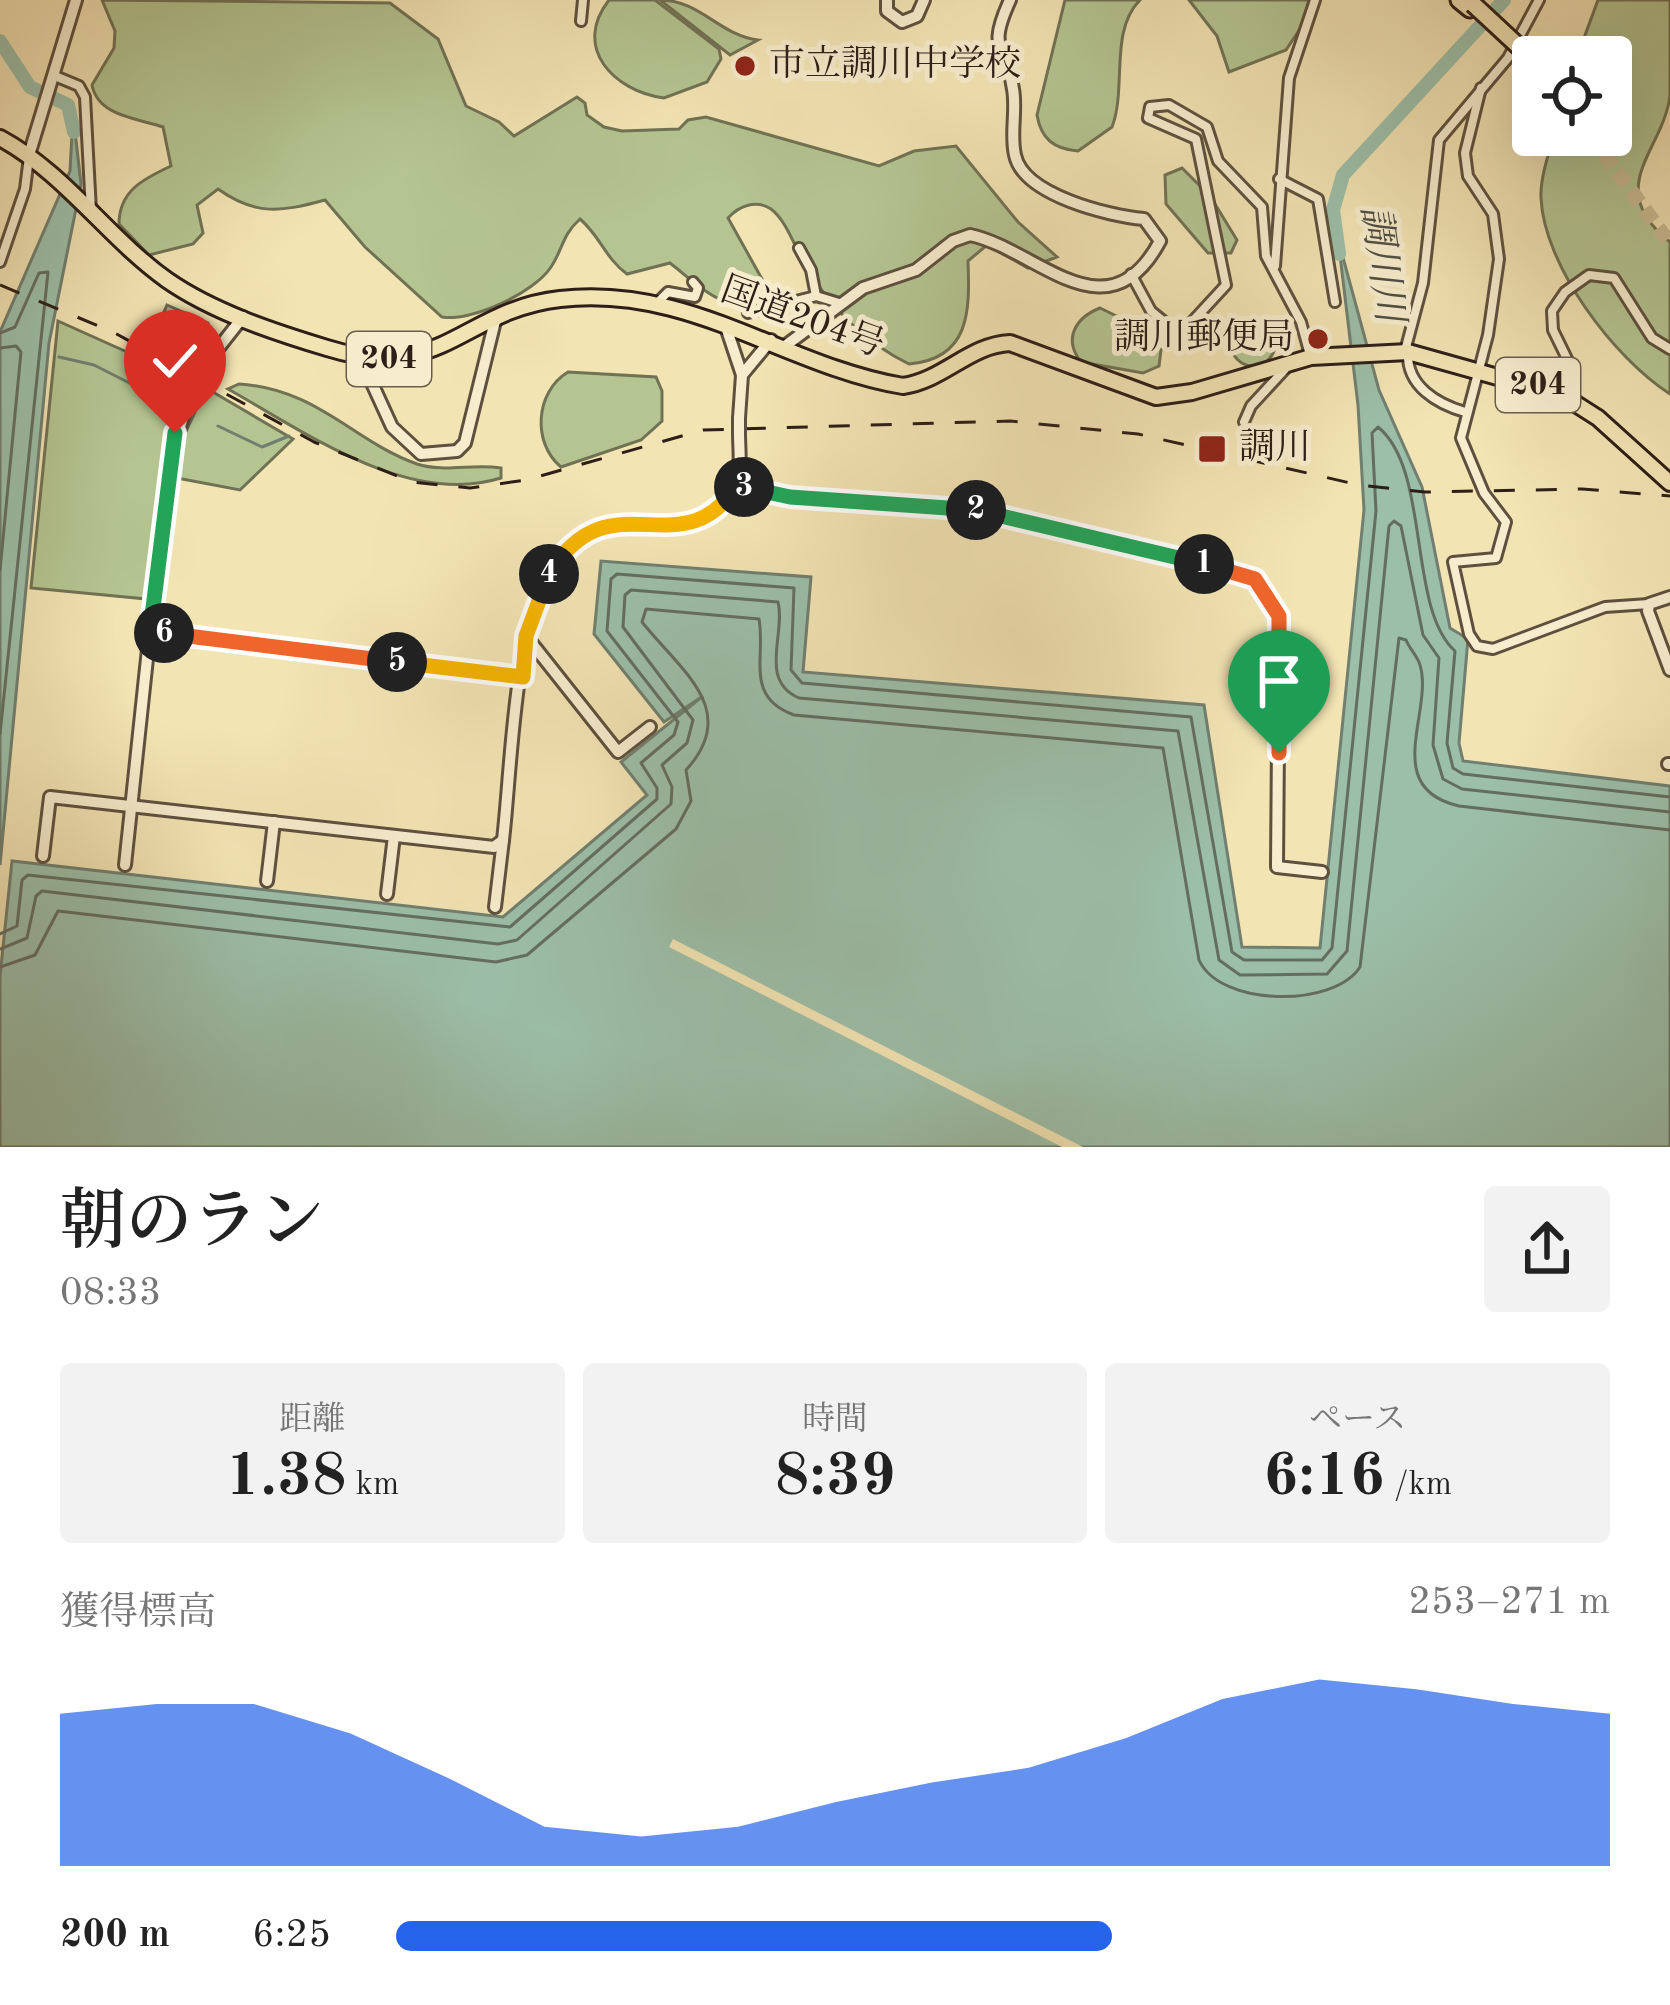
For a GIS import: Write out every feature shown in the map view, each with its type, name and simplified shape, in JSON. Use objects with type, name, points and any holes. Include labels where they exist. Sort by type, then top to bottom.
[{"type":"highway","points":[[1468,3],[1512,45]]},
{"type":"highway","name":"国道204号","points":[[0,138],[29,155],[169,280],[243,317],[360,358],[424,356],[496,317],[563,298],[657,304],[722,320],[904,386],[937,378],[976,350],[1010,343],[1156,397],[1192,392],[1293,360],[1406,351],[1562,395],[1598,418],[1670,483]]},
{"type":"street","points":[[0,262],[76,0]]},
{"type":"street","points":[[581,21],[583,0]]},
{"type":"street","points":[[886,0],[887,10],[902,22],[917,16],[924,0]]},
{"type":"street","points":[[742,375],[778,343],[839,303],[878,281],[916,270],[953,241],[970,236],[1085,288],[1116,284],[1151,257],[1160,241],[1144,219],[1086,211],[1025,173],[1015,161],[1015,101],[998,52],[997,30],[1010,0]]},
{"type":"street","points":[[1275,267],[1289,78],[1315,0]]},
{"type":"street","points":[[1465,412],[1431,398],[1408,369],[1406,351],[1423,283],[1439,140],[1508,58],[1539,0]]},
{"type":"street","points":[[54,80],[79,86],[85,97],[88,210]]},
{"type":"street","points":[[1480,88],[1465,154],[1468,176],[1493,214],[1498,259],[1478,369],[1461,428],[1467,456],[1492,506],[1506,522],[1496,558],[1453,562],[1469,634],[1477,646],[1493,649],[1605,607],[1649,604],[1670,597]]},
{"type":"street","points":[[1131,274],[1150,311],[1173,329],[1191,323],[1226,285],[1198,144],[1192,135],[1148,118],[1158,104],[1207,127],[1218,161],[1258,198],[1266,256],[1275,267],[1311,357]]},
{"type":"street","points":[[1279,178],[1318,199],[1335,302]]},
{"type":"street","points":[[0,209],[16,215]]},
{"type":"street","points":[[799,248],[812,270],[816,296]]},
{"type":"street","points":[[1562,395],[1573,371],[1550,321],[1552,311],[1565,292],[1588,275],[1614,278],[1652,338],[1670,349]]},
{"type":"street","points":[[657,304],[668,292],[695,297],[698,288],[693,282]]},
{"type":"street","points":[[748,314],[816,296],[839,303]]},
{"type":"street","points":[[125,865],[167,472],[190,390],[243,317]]},
{"type":"street","points":[[360,358],[404,442],[421,454],[457,451],[465,443],[496,317]]},
{"type":"street","points":[[495,907],[526,636],[541,586],[577,537],[610,523],[699,523],[715,514],[738,484],[742,375],[734,339],[722,320]]},
{"type":"street","points":[[1244,422],[1251,406],[1293,360]]},
{"type":"street","points":[[738,484],[760,494],[990,511],[1255,579],[1271,597],[1281,638],[1277,867],[1322,872]]},
{"type":"street","points":[[1649,604],[1670,670]]},
{"type":"street","points":[[150,632],[523,677]]},
{"type":"street","points":[[526,636],[619,752],[650,727]]},
{"type":"street","points":[[43,856],[50,797],[494,847],[503,840]]},
{"type":"street","points":[[267,881],[274,822]]},
{"type":"street","points":[[387,894],[394,836]]},
{"type":"shaded area","points":[[102,0],[390,3],[438,39],[466,106],[499,122],[514,136],[577,97],[585,103],[587,115],[604,127],[679,129],[688,120],[706,117],[879,166],[914,151],[956,146],[1018,222],[1057,257],[1028,268],[987,245],[968,261],[966,314],[955,342],[944,353],[909,364],[878,346],[838,310],[806,267],[782,221],[760,204],[742,207],[728,218],[762,279],[758,299],[746,303],[711,295],[670,263],[627,274],[580,219],[543,277],[517,296],[469,315],[442,317],[365,247],[325,200],[257,208],[218,189],[197,205],[203,233],[193,244],[149,255],[119,224],[120,213],[134,188],[171,166],[163,127],[110,110],[96,95],[92,85],[114,48],[115,31]]},
{"type":"shaded area","points":[[609,0],[655,0],[719,49],[721,59],[707,82],[664,98],[645,94],[614,76],[597,50],[595,34]]},
{"type":"shaded area","points":[[660,0],[687,6],[732,32],[758,40],[730,55]]},
{"type":"shaded area","points":[[1065,0],[1140,0],[1121,44],[1112,127],[1078,151],[1050,141],[1037,115]]},
{"type":"shaded area","points":[[1189,0],[1319,0],[1286,50],[1229,72],[1217,36]]},
{"type":"shaded area","points":[[1598,0],[1670,0],[1670,96],[1638,187],[1640,204],[1650,222],[1670,242],[1670,394],[1605,334],[1568,280],[1545,224],[1541,198],[1548,156],[1632,156],[1632,36],[1585,36]]},
{"type":"shaded area","points":[[1182,168],[1210,196],[1237,240],[1231,253],[1208,253],[1166,204],[1165,175]]},
{"type":"shaded area","points":[[167,305],[208,323],[212,342],[208,348],[181,343],[161,319]]},
{"type":"shaded area","points":[[1100,308],[1147,331],[1161,350],[1159,366],[1143,373],[1081,362],[1073,345],[1074,330]]},
{"type":"shaded area","points":[[58,321],[187,379],[168,432],[147,599],[31,588]]},
{"type":"shaded area","points":[[1253,322],[1268,329],[1275,344],[1268,359],[1253,366],[1238,359],[1231,344],[1238,329]]},
{"type":"shaded area","points":[[568,372],[656,377],[662,391],[662,421],[641,440],[561,467],[545,445],[541,418],[549,392]]},
{"type":"shaded area","points":[[239,384],[291,396],[417,464],[501,468],[501,478],[466,484],[394,474],[324,444],[228,389]]},
{"type":"shaded area","points":[[206,388],[293,439],[240,490],[177,478],[184,436]]},
{"type":"water","points":[[73,114],[81,184],[49,343],[0,865],[0,332],[70,171]]},
{"type":"water","points":[[1338,239],[1379,390],[1422,487],[1450,628],[1468,639],[1459,743],[1463,761],[1670,786],[1670,1147],[0,1147],[0,976],[12,861],[503,917],[647,795],[621,762],[703,696],[664,722],[594,634],[601,561],[811,577],[803,672],[1204,705],[1242,947],[1320,948],[1364,510],[1358,405]]},
{"type":"pier","points":[[673,939],[1083,1147],[1062,1147],[669,947]]},
{"type":"waterway","name":"調川川","points":[[1339,254],[1333,210],[1343,175],[1504,0]]},
{"type":"waterway","points":[[0,41],[30,87],[68,105],[74,132]]},
{"type":"waterway","points":[[59,357],[94,365],[157,397]]},
{"type":"waterway","points":[[218,426],[262,447],[289,436]]},
{"type":"tunnel","points":[[1605,156],[1670,244]]},
{"type":"railway","points":[[0,285],[113,332],[314,442],[412,482],[470,488],[526,480],[703,430],[1010,421],[1138,434],[1359,485],[1425,492],[1582,489],[1670,496]]},
{"type":"place","name":"市立調川中学校","points":[[745,66]]},
{"type":"place","name":"調川郵便局","points":[[1318,339]]},
{"type":"place","name":"調川","points":[[1212,449]]},
{"type":"route","points":[[175,433],[150,632],[523,677],[526,636],[541,586],[577,537],[592,528],[610,523],[699,523],[715,514],[738,484],[760,494],[990,511],[1255,579],[1271,597],[1279,616],[1279,753]]}]
